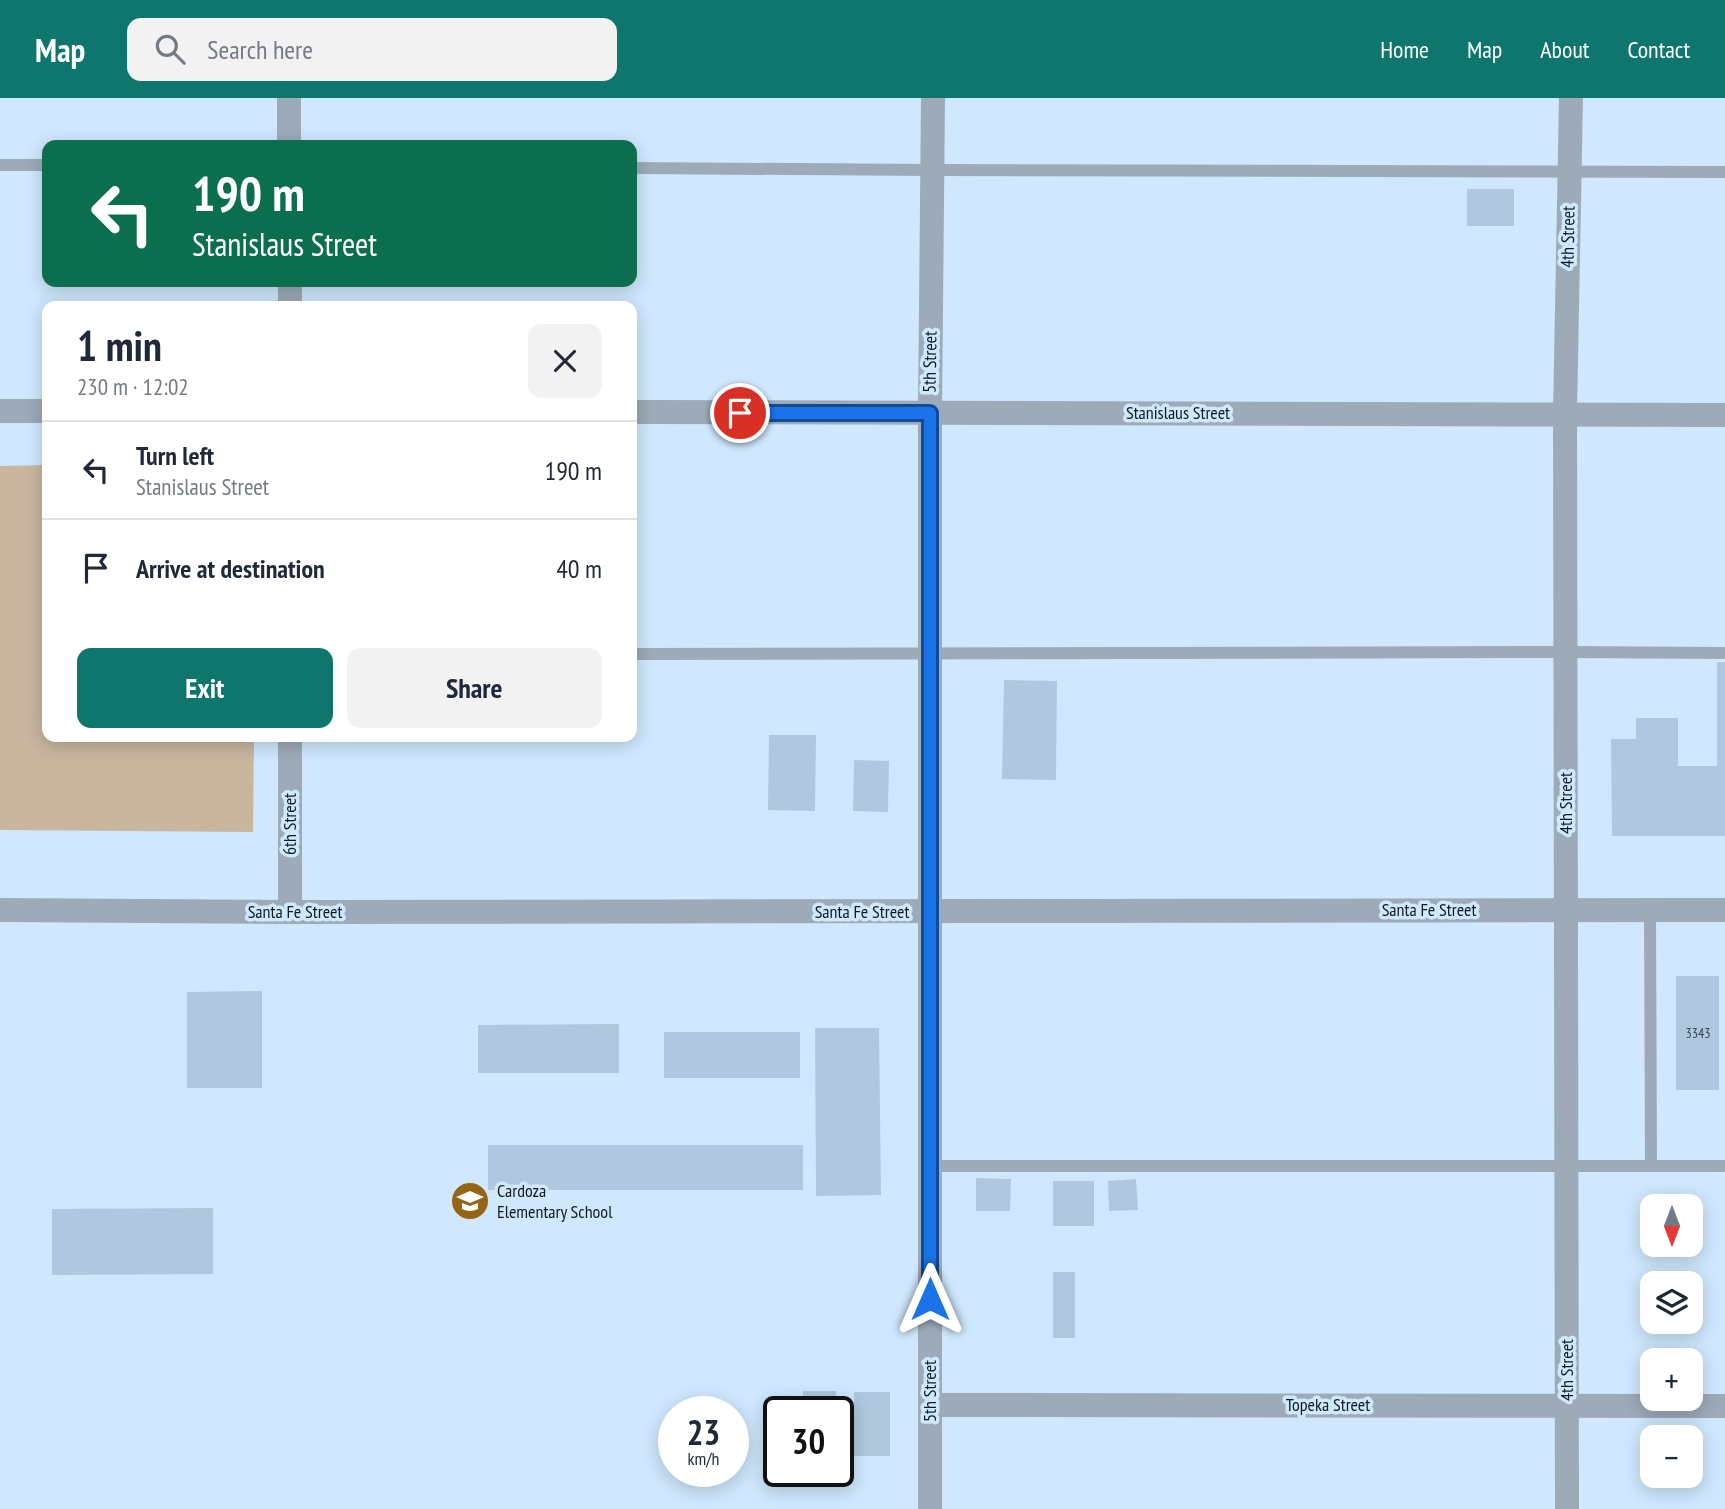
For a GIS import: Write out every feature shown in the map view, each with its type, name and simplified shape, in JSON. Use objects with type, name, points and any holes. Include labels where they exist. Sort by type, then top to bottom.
[{"type":"street","points":[[289,98],[289,140]]},
{"type":"street","name":"5th Street","points":[[930,1509],[929,652],[933,98]]},
{"type":"street","name":"4th Street","points":[[1567,1509],[1565,414],[1571,98]]},
{"type":"street","points":[[0,411],[42,411]]},
{"type":"street","name":"Stanislaus Street","points":[[637,412],[1725,415]]},
{"type":"street","name":"6th Street","points":[[290,742],[290,912]]},
{"type":"street","name":"Santa Fe Street","points":[[0,910],[1725,910]]},
{"type":"street","name":"Topeka Street","points":[[930,1405],[1725,1406]]},
{"type":"lane","points":[[0,165],[42,165]]},
{"type":"lane","points":[[637,168],[1725,172]]},
{"type":"lane","points":[[637,653],[1725,653]]},
{"type":"lane","points":[[1650,910],[1651,1166]]},
{"type":"lane","points":[[930,1166],[1725,1166]]},
{"type":"shaded area","points":[[42,465],[42,742],[254,742],[253,832],[0,830],[0,466]]},
{"type":"building","points":[[1467,189],[1514,189],[1514,226],[1467,226]]},
{"type":"building","points":[[1717,662],[1725,662],[1725,836],[1612,836],[1611,739],[1636,739],[1636,718],[1678,718],[1678,766],[1717,766]]},
{"type":"building","points":[[1004,680],[1057,681],[1056,780],[1002,779]]},
{"type":"building","points":[[769,735],[816,735],[815,811],[768,810]]},
{"type":"building","points":[[854,760],[889,761],[888,812],[853,811]]},
{"type":"building","points":[[1676,976],[1719,976],[1719,1090],[1676,1090]]},
{"type":"building","points":[[262,991],[262,1088],[187,1088],[187,992]]},
{"type":"building","points":[[619,1024],[619,1073],[478,1073],[478,1025]]},
{"type":"building","points":[[815,1028],[879,1028],[881,1195],[816,1196]]},
{"type":"building","points":[[664,1032],[800,1032],[800,1078],[664,1078]]},
{"type":"building","points":[[488,1145],[803,1145],[803,1190],[488,1190]]},
{"type":"building","points":[[976,1178],[1011,1179],[1010,1211],[976,1211]]},
{"type":"building","points":[[1136,1179],[1138,1210],[1109,1211],[1108,1181]]},
{"type":"building","points":[[1053,1181],[1094,1181],[1094,1226],[1053,1226]]},
{"type":"building","points":[[213,1208],[213,1274],[52,1275],[52,1209]]},
{"type":"building","points":[[1053,1272],[1075,1272],[1075,1338],[1053,1338]]},
{"type":"building","points":[[803,1391],[836,1391],[836,1396],[803,1396]]},
{"type":"building","points":[[854,1392],[890,1392],[890,1456],[854,1456]]},
{"type":"place","name":"Cardoza Elementary School","points":[[470,1201]]},
{"type":"route","points":[[740,413],[930,413],[930,1299]]}]
